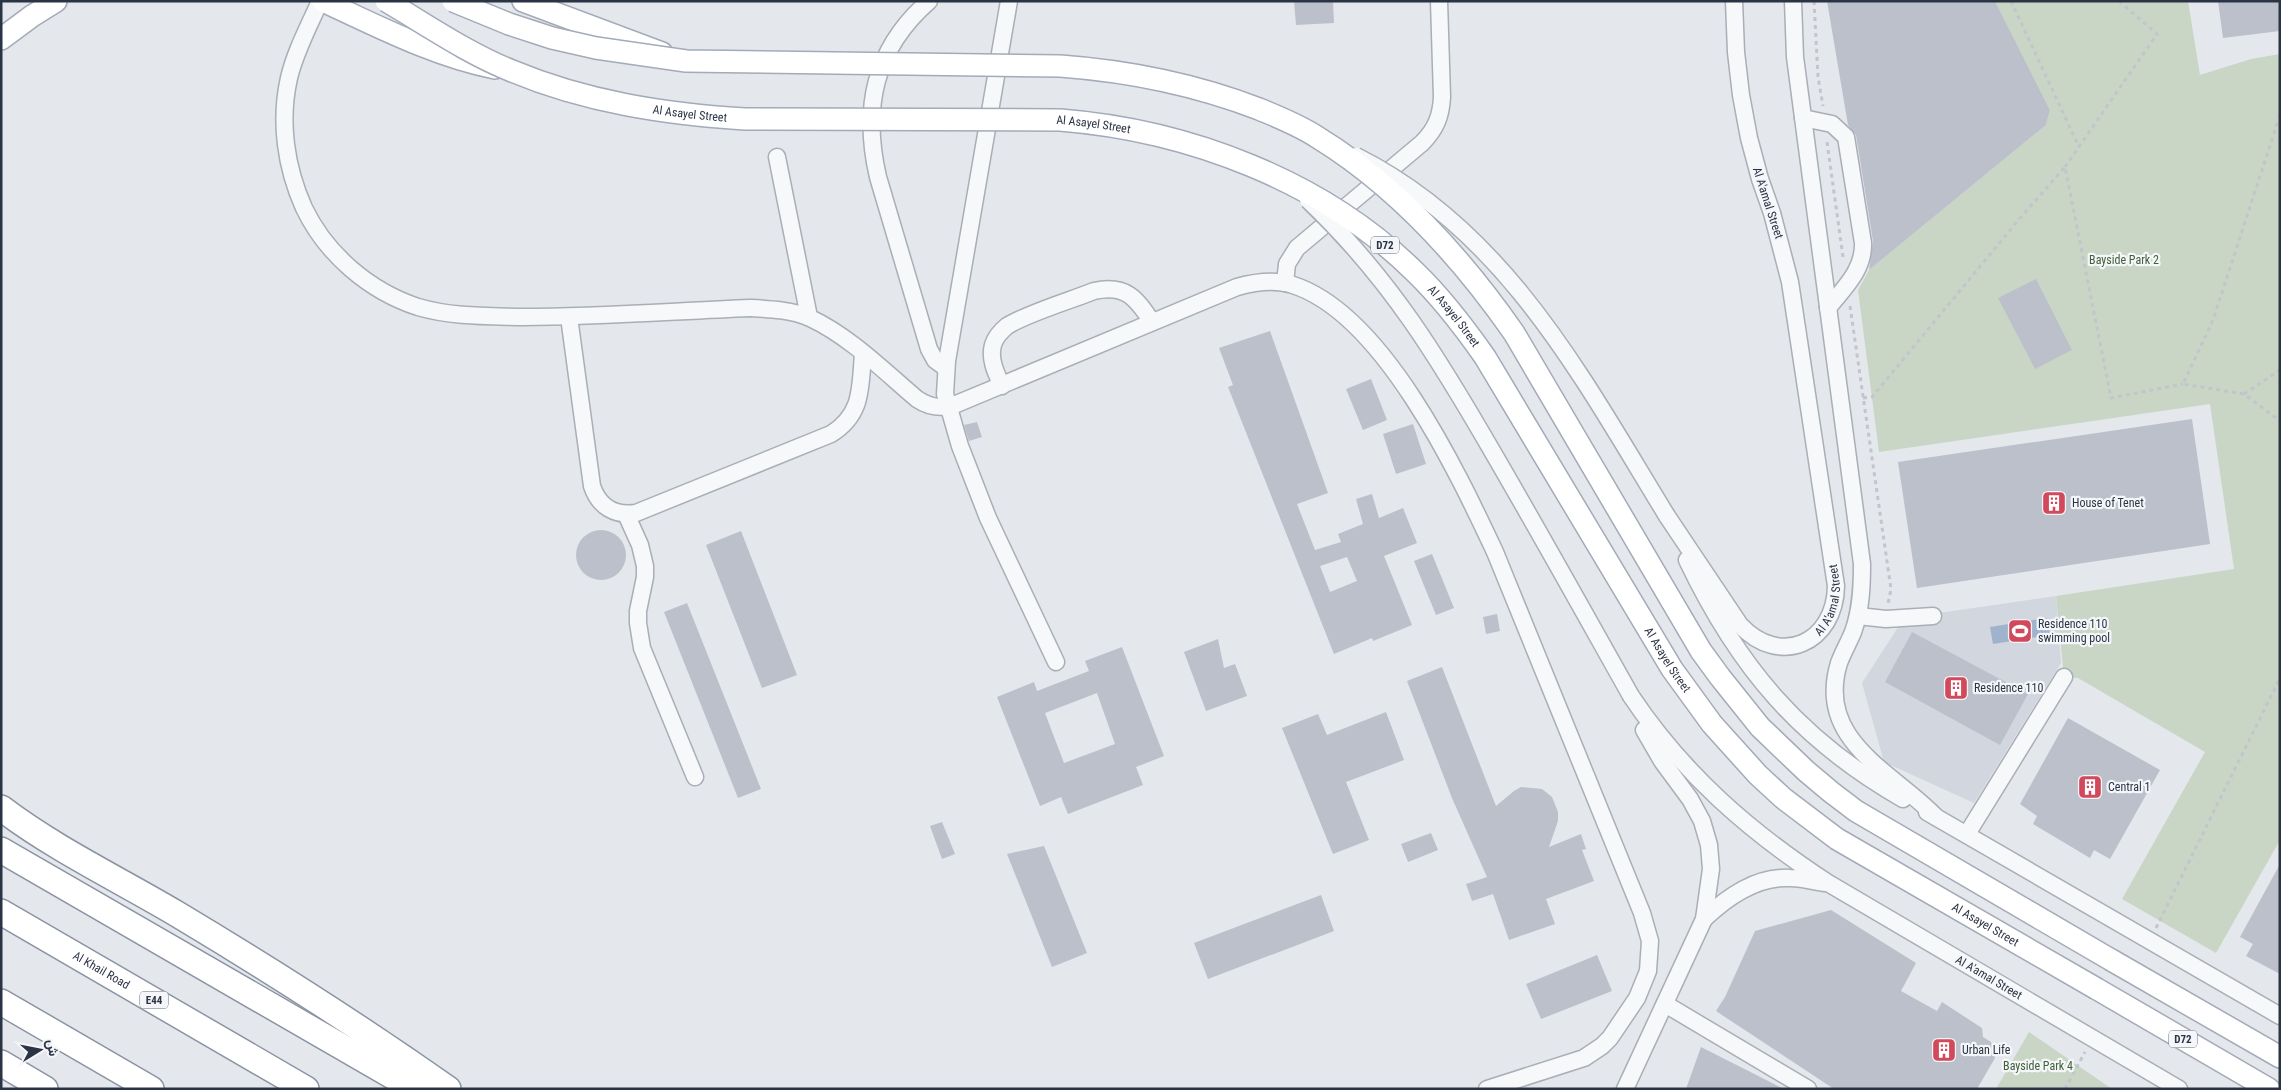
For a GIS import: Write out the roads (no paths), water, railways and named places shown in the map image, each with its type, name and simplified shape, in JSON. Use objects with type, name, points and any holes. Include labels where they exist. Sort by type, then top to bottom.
[{"type":"highway","points":[[1,808],[50,841],[266,968],[448,1089]]},
{"type":"highway","points":[[1,850],[415,1089]]},
{"type":"highway","name":"Al Khail Road","points":[[1,912],[306,1089]]},
{"type":"highway","points":[[1,1002],[151,1089]]},
{"type":"highway","points":[[1,1063],[45,1089]]},
{"type":"main road","points":[[1,39],[56,1]]},
{"type":"main road","points":[[322,1],[437,51],[474,64],[510,70]]},
{"type":"main road","name":"Al Asayel Street","points":[[386,1],[477,55],[542,83],[606,101],[662,112],[744,119],[1060,120],[1104,124],[1164,135],[1198,145],[1230,157],[1294,187],[1357,224],[1387,247],[1427,284],[1464,327],[1485,357],[1672,669],[1712,724],[1770,786],[1837,839],[2269,1089]]},
{"type":"main road","name":"D72","points":[[453,1],[509,24],[552,38],[596,48],[686,61],[1060,66],[1150,76],[1201,89],[1277,116],[1316,136],[1381,184],[1411,211],[1440,239],[1491,300],[1514,333],[1701,650],[1739,702],[1782,750],[1856,811],[2280,1057]]},
{"type":"main road","points":[[523,1],[686,61]]},
{"type":"street","points":[[322,1],[289,78],[285,107],[285,136],[289,165],[310,221],[343,263],[366,281],[391,296],[418,307],[446,313],[475,316],[569,317],[750,308],[771,309],[809,317],[847,340],[924,403],[939,408],[947,407],[1002,386],[1237,287],[1255,282],[1292,284],[1316,296],[1360,330],[1388,362],[1446,454],[1495,552],[1648,927],[1650,956],[1644,985],[1637,998],[1602,1046],[1584,1058],[1487,1089]]},
{"type":"street","points":[[929,1],[900,32],[887,53],[878,77],[872,102],[870,127],[872,152],[878,177],[929,349],[935,360],[946,368]]},
{"type":"street","points":[[1009,1],[946,368],[947,407],[988,518],[1056,662]]},
{"type":"street","points":[[1285,283],[1287,264],[1296,248],[1422,143],[1438,122],[1442,110],[1439,1]]},
{"type":"street","name":"Al A'amal Street","points":[[1667,516],[1740,625],[1752,638],[1766,644],[1782,647],[1797,645],[1811,639],[1823,629],[1831,616],[1836,601],[1836,586],[1790,282],[1772,213],[1760,179],[1749,138],[1740,95],[1734,1]]},
{"type":"street","points":[[1793,1],[1795,57],[1862,564],[1861,599],[1858,616],[1838,665],[1836,698],[1844,729],[1860,752],[1869,762],[1917,798],[1936,817]]},
{"type":"street","points":[[1803,118],[1825,122],[1838,127],[1848,142],[1862,236],[1862,261],[1847,285],[1828,308]]},
{"type":"street","points":[[1316,136],[1375,165],[1402,181],[1454,222],[1503,270],[1559,340],[1667,516],[1698,582],[1735,646],[1754,674],[1775,699],[1823,746],[1877,784],[1967,834],[2280,1016]]},
{"type":"street","points":[[777,157],[809,317]]},
{"type":"street","points":[[1294,187],[1370,265],[1430,346],[1531,518],[1631,696],[1650,740],[1662,761],[1690,799],[1702,821],[1709,845],[1711,870],[1704,919],[1625,1089]]},
{"type":"street","points":[[1002,386],[994,366],[993,344],[998,335],[1015,322],[1106,288],[1119,290],[1131,295],[1140,304],[1152,322]]},
{"type":"street","points":[[569,317],[592,486],[598,501],[618,513],[636,513],[830,434],[840,428],[852,415],[858,400],[863,354]]},
{"type":"street","points":[[626,514],[640,545],[645,566],[644,583],[638,611],[638,630],[642,648],[695,777]]},
{"type":"street","points":[[1858,616],[1886,620],[1933,616]]},
{"type":"street","points":[[1967,834],[2064,677]]},
{"type":"street","name":"Al A'amal Street","points":[[1631,696],[1678,760],[1715,797],[1770,843],[1828,883],[2179,1089]]},
{"type":"street","points":[[1704,919],[1733,895],[1760,883],[1789,878],[1828,883]]},
{"type":"street","points":[[1665,1004],[1808,1089]]},
{"type":"water","name":"Residence 110 swimming pool","points":[[2047,618],[2050,635],[1993,644],[1990,627]]},
{"type":"place","name":"House of Tenet","points":[[2054,503]]},
{"type":"place","name":"Residence 110 swimming pool","points":[[2020,631]]},
{"type":"place","name":"Residence 110","points":[[1956,688]]},
{"type":"place","name":"Central 1","points":[[2090,787]]},
{"type":"place","name":"Urban Life","points":[[1944,1050]]},
{"type":"park label","name":"Bayside Park 2","points":[[2124,260]]},
{"type":"park label","name":"Bayside Park 4","points":[[2038,1066]]}]
